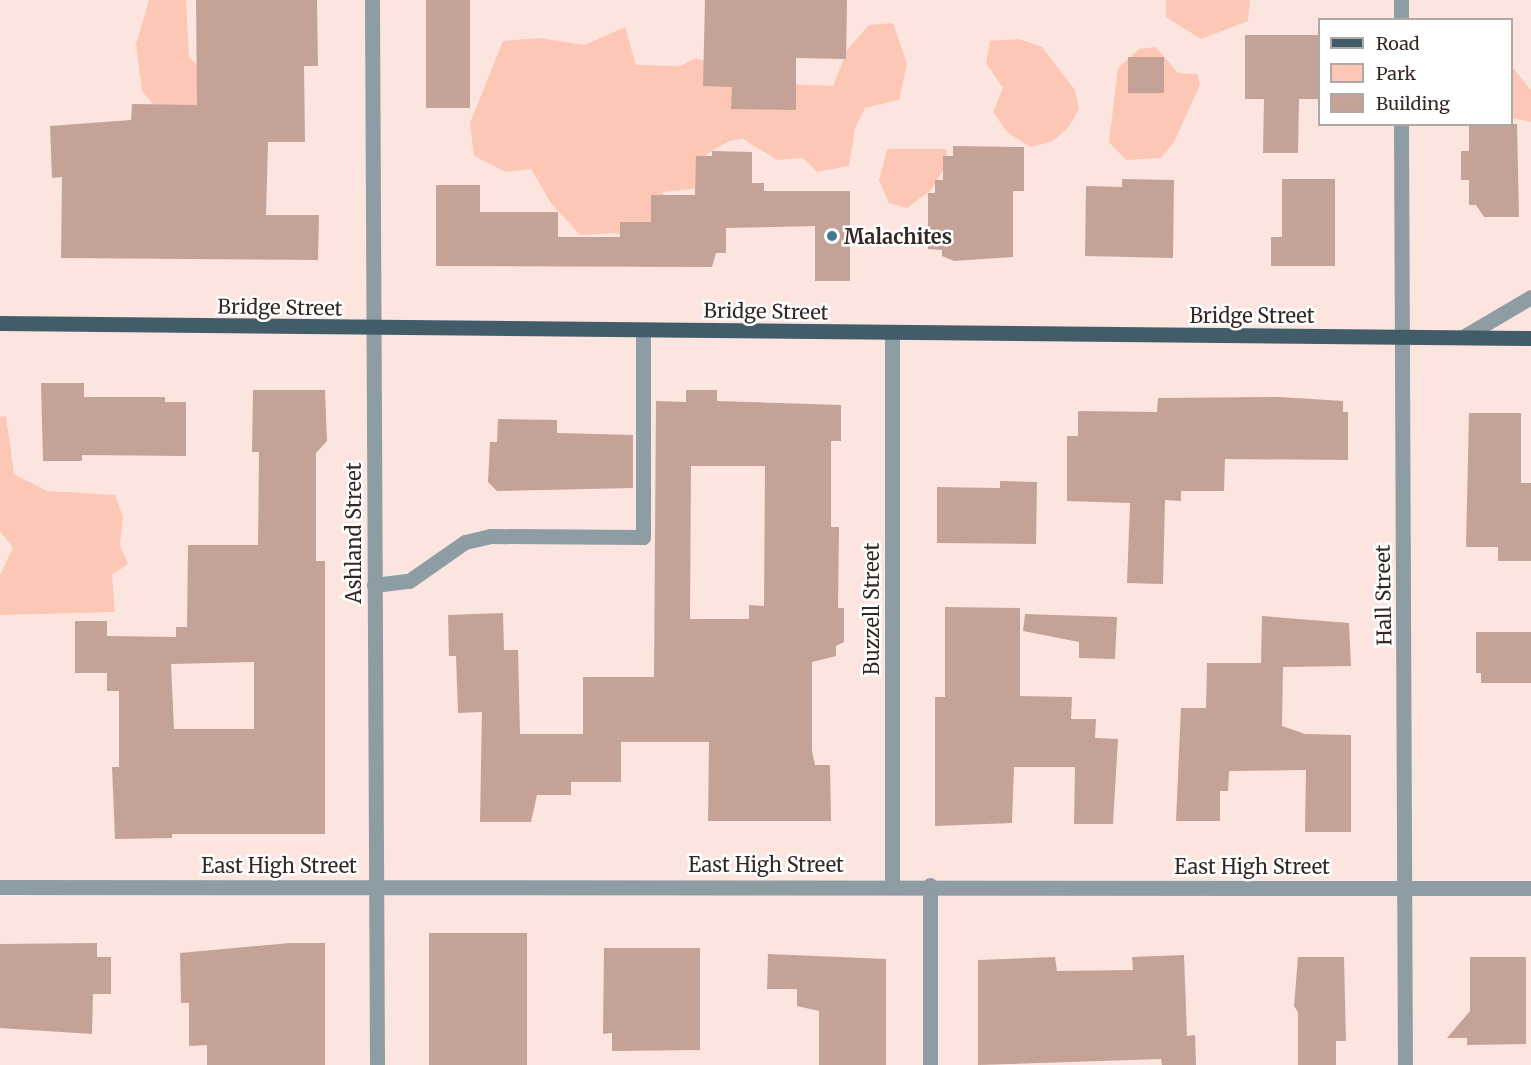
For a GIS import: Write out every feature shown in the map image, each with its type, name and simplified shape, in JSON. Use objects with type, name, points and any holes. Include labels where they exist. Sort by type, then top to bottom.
[{"type":"main road","name":"Bridge Street","points":[[0,323],[373,329],[1531,338]]},
{"type":"street","name":"Ashland Street","points":[[372,0],[377,1065]]},
{"type":"street","points":[[1401,0],[1401,18]]},
{"type":"street","name":"Hall Street","points":[[1401,126],[1407,888],[1405,1065]]},
{"type":"street","points":[[1463,337],[1531,297]]},
{"type":"street","points":[[374,585],[409,581],[465,542],[490,536],[643,537],[643,331]]},
{"type":"street","name":"Buzzell Street","points":[[892,334],[892,885]]},
{"type":"street","points":[[930,885],[930,1065]]},
{"type":"street","name":"East High Street","points":[[0,887],[930,885],[1531,888]]},
{"type":"green space","points":[[149,0],[186,0],[189,57],[203,70],[213,92],[164,160],[171,124],[142,91],[136,44]]},
{"type":"green space","points":[[1166,0],[1250,0],[1248,21],[1201,39],[1166,17]]},
{"type":"green space","points":[[893,23],[907,64],[899,100],[865,108],[855,128],[849,166],[817,172],[803,158],[777,160],[743,139],[729,141],[707,154],[711,187],[662,192],[670,211],[658,245],[615,233],[580,235],[551,203],[531,169],[506,172],[474,156],[470,123],[503,41],[539,38],[585,45],[625,27],[636,65],[680,66],[696,58],[787,84],[833,86],[847,50],[869,25]]},
{"type":"green space","points":[[1019,39],[1042,47],[1075,90],[1079,109],[1068,128],[1051,142],[1030,147],[1007,132],[993,112],[1003,88],[986,63],[990,41]]},
{"type":"green space","points":[[1156,47],[1178,73],[1197,74],[1200,85],[1174,142],[1161,158],[1126,160],[1109,142],[1118,68],[1139,49]]},
{"type":"green space","points":[[1513,68],[1531,90],[1531,122],[1513,118]]},
{"type":"green space","points":[[887,149],[946,149],[949,161],[931,190],[907,208],[889,203],[879,180]]},
{"type":"green space","points":[[6,416],[14,474],[47,491],[115,495],[123,517],[120,545],[128,564],[112,575],[115,612],[0,615],[0,575],[13,548],[0,531],[0,417]]},
{"type":"building","points":[[196,0],[317,0],[318,66],[304,66],[305,142],[268,142],[266,215],[319,215],[318,260],[61,258],[62,177],[52,178],[50,126],[131,120],[132,104],[197,105]]},
{"type":"building","points":[[426,0],[470,0],[470,108],[426,108]]},
{"type":"building","points":[[705,0],[847,0],[846,59],[796,58],[796,110],[731,109],[732,87],[703,86]]},
{"type":"building","points":[[1245,35],[1318,35],[1318,99],[1299,99],[1298,153],[1263,153],[1264,99],[1245,99]]},
{"type":"building","points":[[1128,57],[1164,57],[1164,93],[1128,93]]},
{"type":"building","points":[[1517,124],[1519,217],[1484,217],[1476,205],[1469,205],[1469,180],[1461,180],[1461,151],[1469,151],[1469,126],[1513,126]]},
{"type":"building","points":[[953,146],[1024,147],[1024,191],[1013,191],[1013,257],[954,261],[942,256],[942,250],[928,249],[928,193],[935,193],[935,180],[943,180],[943,156],[953,156]]},
{"type":"building","points":[[712,151],[752,152],[752,183],[764,183],[764,191],[850,191],[850,281],[815,281],[815,226],[726,228],[726,253],[716,253],[712,267],[436,266],[436,185],[480,185],[480,212],[558,212],[558,237],[620,237],[620,222],[651,222],[651,195],[695,195],[696,156],[712,156]]},
{"type":"building","points":[[1122,179],[1174,180],[1173,258],[1085,256],[1086,186],[1122,187]]},
{"type":"building","points":[[1282,179],[1335,179],[1335,266],[1271,266],[1271,237],[1282,237]]},
{"type":"building","points":[[41,383],[84,383],[84,397],[165,397],[165,402],[186,402],[186,456],[82,455],[82,461],[43,461]]},
{"type":"building","points":[[253,390],[325,390],[327,441],[316,453],[316,561],[325,561],[325,834],[172,834],[172,838],[115,839],[112,767],[119,767],[119,691],[107,691],[107,673],[75,673],[75,621],[107,621],[107,636],[176,637],[176,627],[187,627],[188,545],[258,545],[259,452],[252,452]],"holes":[[[254,662],[254,729],[174,729],[171,664]]]},
{"type":"building","points":[[686,390],[717,390],[717,401],[841,405],[841,441],[831,441],[831,527],[839,527],[838,608],[844,608],[844,642],[836,646],[836,656],[812,662],[812,751],[815,765],[830,765],[831,821],[708,821],[709,742],[621,742],[621,782],[571,782],[571,795],[537,795],[531,822],[480,822],[482,712],[458,713],[456,656],[449,656],[448,615],[503,613],[504,650],[518,650],[520,734],[583,734],[583,677],[654,677],[656,401],[686,402]],"holes":[[[691,466],[765,466],[764,606],[749,605],[749,619],[690,619]]]},
{"type":"building","points":[[1280,397],[1343,401],[1343,412],[1348,412],[1348,460],[1225,459],[1224,491],[1181,491],[1181,501],[1165,500],[1163,584],[1127,583],[1130,503],[1067,501],[1067,436],[1078,436],[1078,411],[1157,412],[1158,398]]},
{"type":"building","points":[[1469,413],[1521,413],[1521,483],[1531,483],[1531,561],[1498,561],[1498,547],[1466,547]]},
{"type":"building","points":[[498,419],[557,420],[557,433],[633,435],[633,488],[497,491],[488,482],[490,442],[497,442]]},
{"type":"building","points":[[1000,481],[1037,482],[1036,544],[937,543],[937,487],[1000,488]]},
{"type":"building","points":[[945,607],[1020,608],[1020,696],[1072,697],[1071,719],[1096,719],[1095,738],[1118,739],[1113,824],[1074,824],[1075,767],[1014,767],[1012,823],[935,826],[935,697],[945,697]]},
{"type":"building","points":[[1025,614],[1117,617],[1115,659],[1079,658],[1079,642],[1023,631]]},
{"type":"building","points":[[1262,616],[1349,623],[1351,666],[1283,667],[1282,726],[1305,734],[1351,735],[1351,832],[1305,832],[1306,770],[1229,771],[1228,791],[1220,791],[1220,821],[1176,821],[1181,708],[1206,708],[1207,663],[1261,663]]},
{"type":"building","points":[[1476,632],[1531,632],[1531,683],[1481,683],[1481,673],[1476,673]]},
{"type":"building","points":[[429,933],[527,933],[527,1065],[429,1065]]},
{"type":"building","points":[[97,943],[97,957],[111,957],[111,994],[93,994],[92,1034],[0,1028],[0,944]]},
{"type":"building","points":[[290,943],[325,943],[325,1065],[207,1065],[207,1045],[189,1046],[189,1003],[181,1003],[180,953]]},
{"type":"building","points":[[604,948],[700,948],[700,1050],[612,1051],[612,1033],[603,1034]]},
{"type":"building","points":[[768,954],[886,959],[886,1065],[819,1065],[819,1011],[797,1006],[797,989],[767,989]]},
{"type":"building","points":[[1184,955],[1187,1036],[1195,1035],[1196,1065],[1162,1065],[1161,1059],[978,1065],[978,960],[1055,957],[1057,971],[1133,970],[1132,957]]},
{"type":"building","points":[[1298,957],[1344,957],[1346,1041],[1336,1041],[1336,1065],[1298,1065],[1298,1012],[1294,1006]]},
{"type":"building","points":[[1470,957],[1526,957],[1526,1044],[1467,1045],[1467,1038],[1447,1038],[1470,1011]]},
{"type":"place","name":"Malachites","points":[[832,236]]}]
